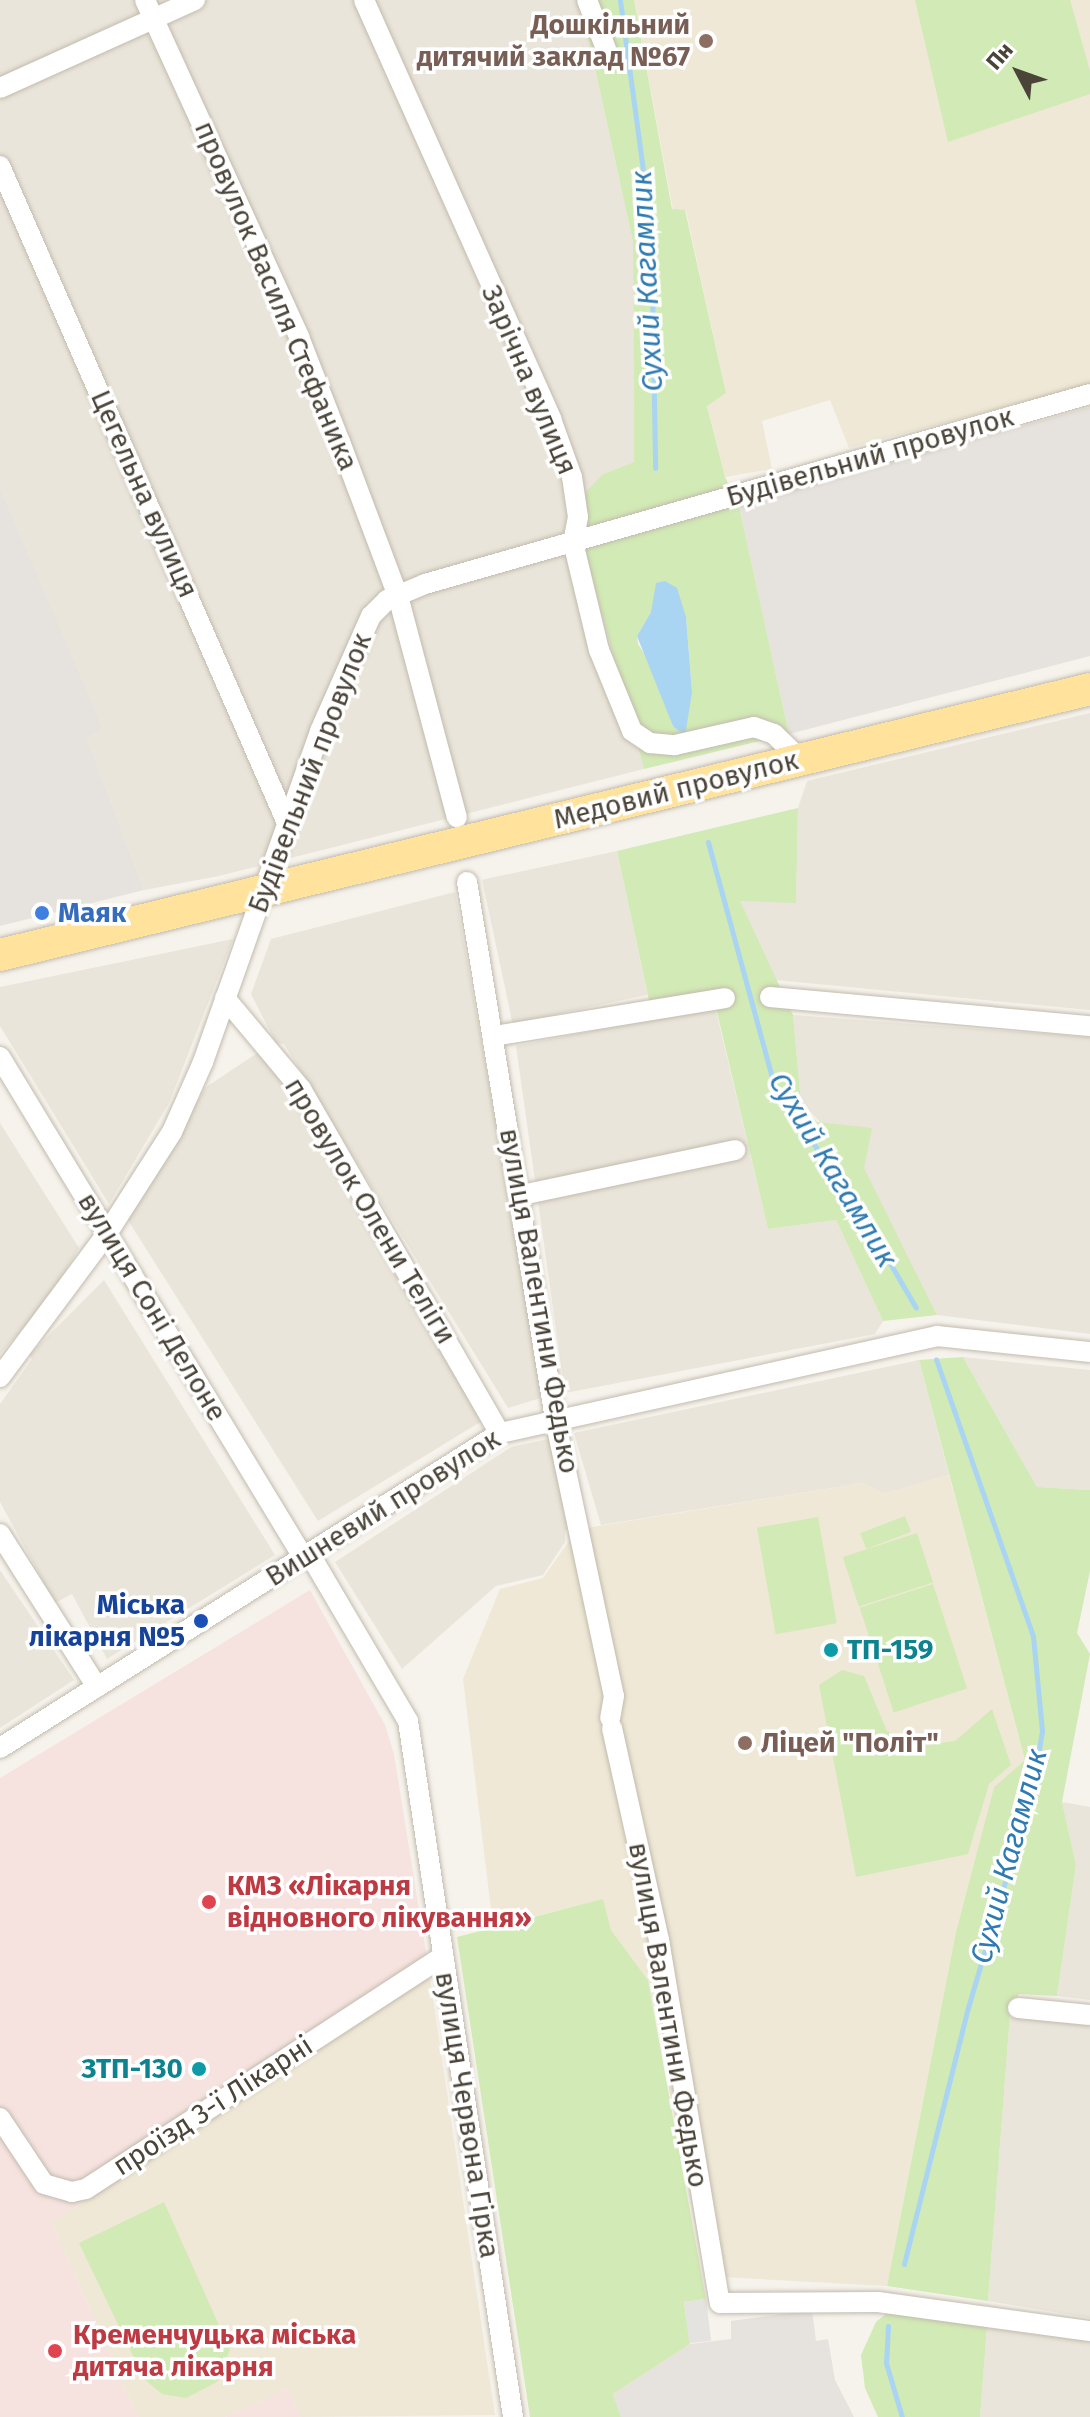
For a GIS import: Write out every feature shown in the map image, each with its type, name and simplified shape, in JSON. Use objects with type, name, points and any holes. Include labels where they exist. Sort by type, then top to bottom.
[{"type":"main road","name":"Медовий провулок","points":[[0,955],[1090,689]]},
{"type":"street","points":[[0,88],[149,9],[195,0]]},
{"type":"street","name":"Зарічна вулиця","points":[[364,0],[551,419],[572,477],[578,517],[573,542],[615,698],[640,739],[675,745],[754,727],[774,734],[801,760]]},
{"type":"street","points":[[587,0],[606,49]]},
{"type":"street","name":"провулок Василя Стефаника","points":[[149,9],[299,337],[398,596]]},
{"type":"street","name":"Цегельна вулиця","points":[[0,166],[287,823]]},
{"type":"street","name":"Будівельний провулок","points":[[0,1377],[108,1232],[172,1132],[225,998],[287,823],[371,616],[398,596],[573,542],[1090,394]]},
{"type":"street","points":[[398,596],[457,817]]},
{"type":"street","name":"вулиця Валентини Федько","points":[[467,882],[522,1195],[555,1419],[609,1668],[614,1696],[611,1723],[659,1940],[720,2303],[878,2302],[1090,2331]]},
{"type":"street","points":[[770,997],[1090,1026]]},
{"type":"street","name":"провулок Олени Теліги","points":[[225,998],[301,1089],[500,1433]]},
{"type":"street","points":[[494,1036],[725,998]]},
{"type":"street","name":"вулиця Соні Делоне","points":[[0,1057],[306,1555]]},
{"type":"street","points":[[522,1195],[735,1150]]},
{"type":"street","name":"Вишневий провулок","points":[[0,1748],[500,1433],[937,1336],[1090,1352]]},
{"type":"street","points":[[0,1534],[97,1687]]},
{"type":"street","name":"вулиця Червона Гірка","points":[[306,1555],[408,1721],[513,2417]]},
{"type":"street","name":"проїзд 3-ї Лікарні","points":[[0,2118],[44,2184],[72,2192],[86,2189],[443,1956]]},
{"type":"street","points":[[1018,2008],[1090,2015]]},
{"type":"shaded area","points":[[0,0],[580,0],[633,242],[634,462],[603,474],[587,559],[644,769],[219,876],[144,890],[87,738],[101,728],[0,487]]},
{"type":"shaded area","points":[[634,0],[1090,0],[1090,384],[849,448],[830,400],[762,421],[772,469],[725,477],[707,405],[726,393],[686,211],[673,210]]},
{"type":"shaded area","points":[[1090,407],[1090,656],[789,734],[739,506]]},
{"type":"shaded area","points":[[0,487],[102,728],[87,738],[144,890],[0,926]]},
{"type":"shaded area","points":[[1090,713],[1090,1010],[775,980],[739,900],[796,902],[798,808],[807,781]]},
{"type":"shaded area","points":[[617,851],[648,995],[513,1023],[482,880]]},
{"type":"shaded area","points":[[455,892],[544,1397],[508,1408],[284,1044],[276,1043],[251,994],[271,939]]},
{"type":"shaded area","points":[[233,939],[169,1103],[109,1204],[0,1026],[0,987]]},
{"type":"shaded area","points":[[715,1007],[768,1229],[836,1220],[883,1321],[875,1334],[565,1393],[516,1046]]},
{"type":"shaded area","points":[[793,1015],[1090,1037],[1090,1334],[937,1315],[863,1168],[801,1102]]},
{"type":"shaded area","points":[[262,1050],[482,1421],[318,1521],[126,1217],[206,1087]]},
{"type":"shaded area","points":[[0,1123],[79,1248],[48,1301],[0,1354]]},
{"type":"shaded area","points":[[104,1280],[275,1555],[107,1659],[72,1594],[55,1603],[0,1502],[0,1404],[32,1359],[29,1355]]},
{"type":"shaded area","points":[[963,1357],[1090,1370],[1090,1490],[1037,1487]]},
{"type":"shaded area","points":[[919,1360],[949,1475],[884,1494],[863,1483],[601,1525],[574,1433]]},
{"type":"shaded area","points":[[553,1438],[573,1527],[565,1531],[565,1542],[543,1575],[496,1586],[402,1669],[335,1562],[511,1447]]},
{"type":"shaded area","name":"Ліцей \"Політ\"","points":[[949,1475],[1025,1760],[994,1787],[956,1932],[887,2286],[705,2276],[648,1980],[611,1930],[603,1900],[493,1926],[463,1679],[500,1589],[543,1578],[569,1541],[568,1531],[863,1483],[884,1494]]},
{"type":"shaded area","points":[[0,1570],[74,1680],[0,1728]]},
{"type":"shaded area","name":"КМЗ «Лікарня відновного лікування»","points":[[310,1590],[385,1725],[394,1754],[428,1965],[52,2223],[138,2417],[0,2417],[0,1778]]},
{"type":"shaded area","points":[[1062,1802],[1090,1807],[1090,2000],[1057,1996],[1076,1865]]},
{"type":"shaded area","points":[[428,1965],[495,2415],[301,2417],[288,2389],[225,2417],[138,2417],[52,2223]]},
{"type":"shaded area","points":[[1010,2015],[1090,2024],[1090,2318],[988,2301]]},
{"type":"shaded area","points":[[706,2299],[711,2341],[689,2343],[684,2302]]},
{"type":"shaded area","points":[[812,2310],[816,2341],[828,2339],[835,2380],[854,2417],[621,2417],[613,2394],[690,2344],[731,2339],[731,2321]]},
{"type":"shaded area","points":[[987,2326],[1090,2342],[1090,2417],[980,2417]]},
{"type":"shaded area","name":"Кременчуцька міська дитяча лікарня","points":[[288,2389],[301,2417],[225,2417]]},
{"type":"green space","points":[[580,0],[634,0],[672,209],[685,210],[726,393],[707,406],[725,477],[739,506],[789,734],[644,769],[587,559],[582,496],[603,474],[634,462],[633,242]],"holes":[[[651,612],[686,617],[692,692],[673,726],[654,669],[638,644],[637,636]]]},
{"type":"green space","points":[[915,0],[1070,0],[1090,71],[1090,94],[948,142]]},
{"type":"green space","points":[[798,808],[796,903],[740,901],[793,1015],[801,1102],[817,1122],[872,1128],[864,1168],[937,1315],[883,1321],[836,1220],[768,1229],[716,1008],[653,1019],[617,851]]},
{"type":"green space","points":[[963,1357],[1037,1487],[1090,1490],[1090,1571],[1077,1633],[1090,1654],[1062,1802],[1076,1865],[1057,1996],[1019,1994],[1010,2015],[988,2301],[887,2286],[956,1932],[994,1787],[1025,1760],[919,1360]]},
{"type":"green space","points":[[905,1516],[911,1532],[866,1549],[860,1533]]},
{"type":"green space","points":[[818,1517],[837,1623],[776,1634],[757,1528]]},
{"type":"green space","points":[[917,1533],[933,1582],[859,1607],[843,1557]]},
{"type":"green space","points":[[933,1584],[967,1689],[894,1712],[860,1608]]},
{"type":"green space","points":[[842,1670],[864,1676],[887,1731],[914,1747],[955,1741],[992,1709],[1011,1765],[989,1784],[968,1854],[856,1877],[819,1685]]},
{"type":"green space","points":[[603,1899],[611,1930],[648,1980],[706,2299],[684,2302],[690,2344],[613,2394],[621,2417],[530,2417],[457,1937]]},
{"type":"green space","points":[[164,2202],[230,2350],[217,2382],[186,2398],[162,2394],[144,2379],[79,2243]]},
{"type":"green space","points":[[887,2313],[987,2326],[980,2417],[878,2417],[865,2388],[861,2355],[876,2322]]},
{"type":"water","points":[[665,581],[677,588],[686,617],[692,692],[685,736],[673,726],[637,636],[651,612],[656,583]]},
{"type":"waterway","name":"Сухий Кагамлик","points":[[620,0],[651,229],[655,468]]},
{"type":"waterway","name":"Сухий Кагамлик","points":[[708,842],[774,1085],[866,1222],[916,1308]]},
{"type":"waterway","name":"Сухий Кагамлик","points":[[904,2264],[967,2011],[1033,1787],[1042,1731],[1033,1636],[936,1359]]},
{"type":"waterway","name":"Сухий Кагамлик","points":[[888,2326],[886,2363],[902,2417]]},
{"type":"place","name":"Дошкільний дитячий заклад №67","points":[[706,41]]},
{"type":"place","name":"Маяк","points":[[42,913]]},
{"type":"place","name":"Міська лікарня №5","points":[[201,1621]]},
{"type":"place","name":"ТП-159","points":[[831,1650]]},
{"type":"place","name":"Ліцей \"Політ\"","points":[[745,1743]]},
{"type":"place","name":"КМЗ «Лікарня відновного лікування»","points":[[209,1902]]},
{"type":"place","name":"ЗТП-130","points":[[199,2069]]},
{"type":"place","name":"Кременчуцька міська дитяча лікарня","points":[[55,2351]]}]
